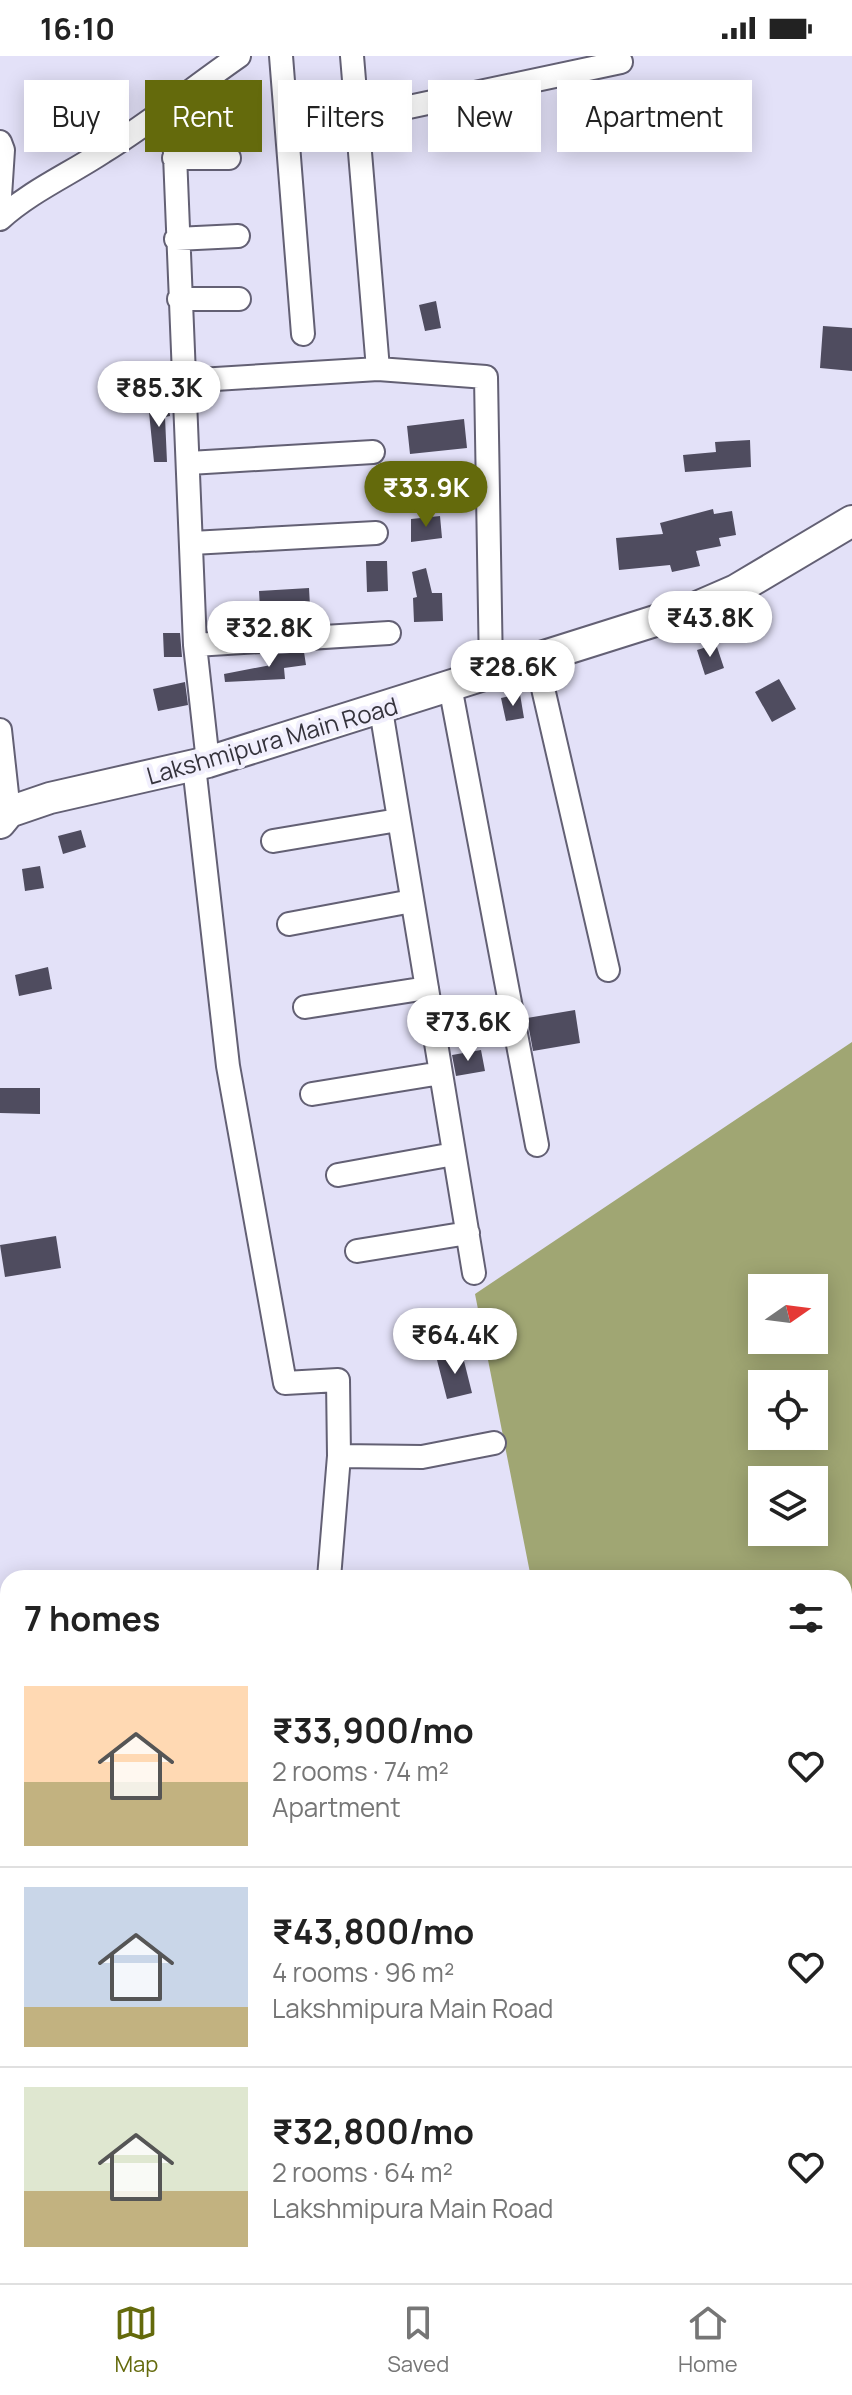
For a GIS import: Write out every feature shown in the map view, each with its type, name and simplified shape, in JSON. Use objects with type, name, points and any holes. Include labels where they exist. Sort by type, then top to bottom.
[{"type":"main road","name":"Lakshmipura Main Road","points":[[5,817],[50,798],[201,764],[381,710],[491,670],[690,610],[736,590],[852,521]]},
{"type":"street","points":[[281,56],[303,334]]},
{"type":"street","points":[[352,56],[354,80]]},
{"type":"street","points":[[206,80],[233,58]]},
{"type":"street","points":[[412,106],[621,62]]},
{"type":"street","points":[[0,219],[22,199],[145,125]]},
{"type":"street","points":[[0,142],[3,150],[0,196]]},
{"type":"street","points":[[174,152],[201,764],[228,1066],[285,1383],[338,1380],[339,1456],[330,1570]]},
{"type":"street","points":[[360,152],[378,369]]},
{"type":"street","points":[[174,158],[229,158]]},
{"type":"street","points":[[176,239],[238,236]]},
{"type":"street","points":[[179,299],[239,299]]},
{"type":"street","points":[[183,381],[378,369],[486,377],[491,670]]},
{"type":"street","points":[[189,463],[373,452]]},
{"type":"street","points":[[192,543],[376,533]]},
{"type":"street","points":[[195,645],[389,633]]},
{"type":"street","points":[[536,658],[608,970]]},
{"type":"street","points":[[450,686],[537,1145]]},
{"type":"street","points":[[381,710],[474,1273]]},
{"type":"street","points":[[0,730],[5,817]]},
{"type":"street","points":[[273,841],[398,820]]},
{"type":"street","points":[[289,924],[412,901]]},
{"type":"street","points":[[305,1007],[427,988]]},
{"type":"street","points":[[312,1094],[441,1073]]},
{"type":"street","points":[[338,1175],[454,1154]]},
{"type":"street","points":[[357,1251],[468,1233]]},
{"type":"street","points":[[339,1456],[422,1457],[494,1443]]},
{"type":"green space","points":[[852,1042],[852,1570],[529,1570],[475,1294]]},
{"type":"building","points":[[436,301],[441,328],[425,331],[419,305]]},
{"type":"building","points":[[823,326],[852,328],[852,371],[820,368]]},
{"type":"building","points":[[168,400],[170,416],[165,417],[167,462],[154,462],[148,402]]},
{"type":"building","points":[[464,419],[467,448],[410,454],[407,426]]},
{"type":"building","points":[[750,440],[751,467],[685,472],[683,455],[716,452],[715,442]]},
{"type":"building","points":[[713,509],[714,514],[732,511],[736,535],[719,538],[721,546],[696,551],[700,566],[672,572],[670,565],[619,570],[616,538],[663,534],[660,523]]},
{"type":"building","points":[[440,516],[442,538],[411,542],[411,519]]},
{"type":"building","points":[[366,561],[387,561],[388,591],[367,592]]},
{"type":"building","points":[[426,568],[432,593],[442,593],[443,621],[414,622],[413,598],[417,597],[412,572]]},
{"type":"building","points":[[309,588],[311,624],[261,627],[259,591]]},
{"type":"building","points":[[163,633],[180,633],[182,657],[164,657]]},
{"type":"building","points":[[716,644],[724,668],[705,675],[697,650]]},
{"type":"building","points":[[304,652],[306,665],[284,668],[285,679],[225,682],[224,674],[271,665],[270,656],[262,655]]},
{"type":"building","points":[[779,679],[796,709],[772,722],[755,692]]},
{"type":"building","points":[[185,682],[188,705],[158,711],[153,689]]},
{"type":"building","points":[[520,694],[524,718],[506,721],[501,698]]},
{"type":"building","points":[[81,830],[86,847],[63,854],[58,836]]},
{"type":"building","points":[[40,866],[44,888],[25,891],[22,869]]},
{"type":"building","points":[[48,967],[52,989],[19,996],[15,975]]},
{"type":"building","points":[[575,1010],[580,1043],[533,1051],[527,1018]]},
{"type":"building","points":[[481,1050],[485,1071],[456,1076],[452,1055]]},
{"type":"building","points":[[0,1088],[40,1088],[40,1114],[0,1113]]},
{"type":"building","points":[[56,1236],[61,1268],[5,1277],[0,1245]]},
{"type":"building","points":[[462,1353],[472,1393],[447,1399],[437,1360]]}]
